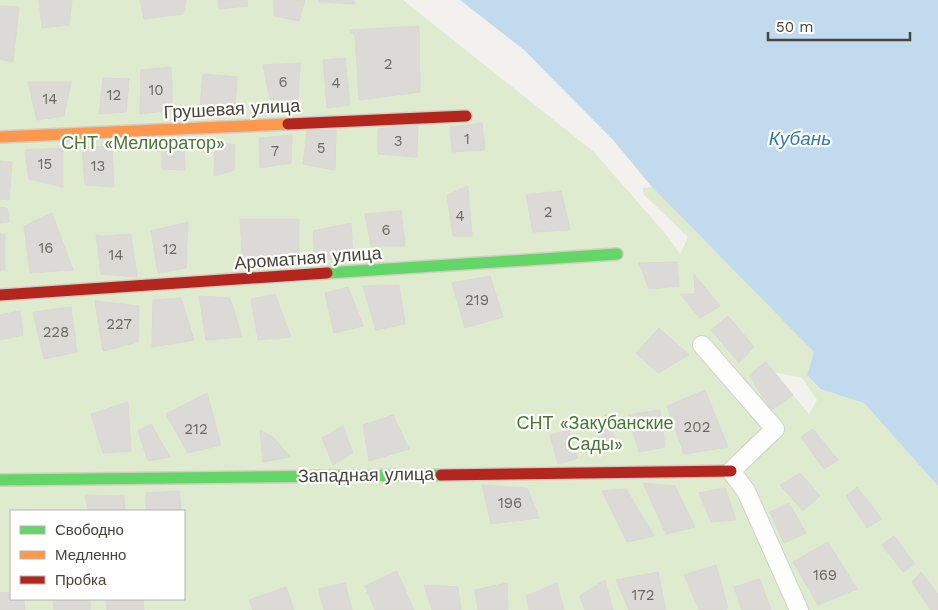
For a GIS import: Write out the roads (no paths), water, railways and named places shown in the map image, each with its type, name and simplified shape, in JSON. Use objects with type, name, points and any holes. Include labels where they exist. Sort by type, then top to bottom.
[{"type":"street","name":"Грушевая улица","points":[[0,136],[466,116]]},
{"type":"street","name":"Ароматная улица","points":[[0,295],[618,254]]},
{"type":"street","points":[[702,345],[775,429],[732,471],[746,491],[799,610]]},
{"type":"street","name":"Западная улица","points":[[0,480],[732,471]]},
{"type":"water","name":"Кубань","points":[[460,0],[938,0],[938,486],[864,403],[820,389],[807,375],[814,352],[652,187],[614,141],[524,50]]},
{"type":"park label","name":"СНТ «Мелиоратор»","points":[[143,143]]},
{"type":"park label","name":"СНТ «Закубанские Сады»","points":[[595,433]]}]
